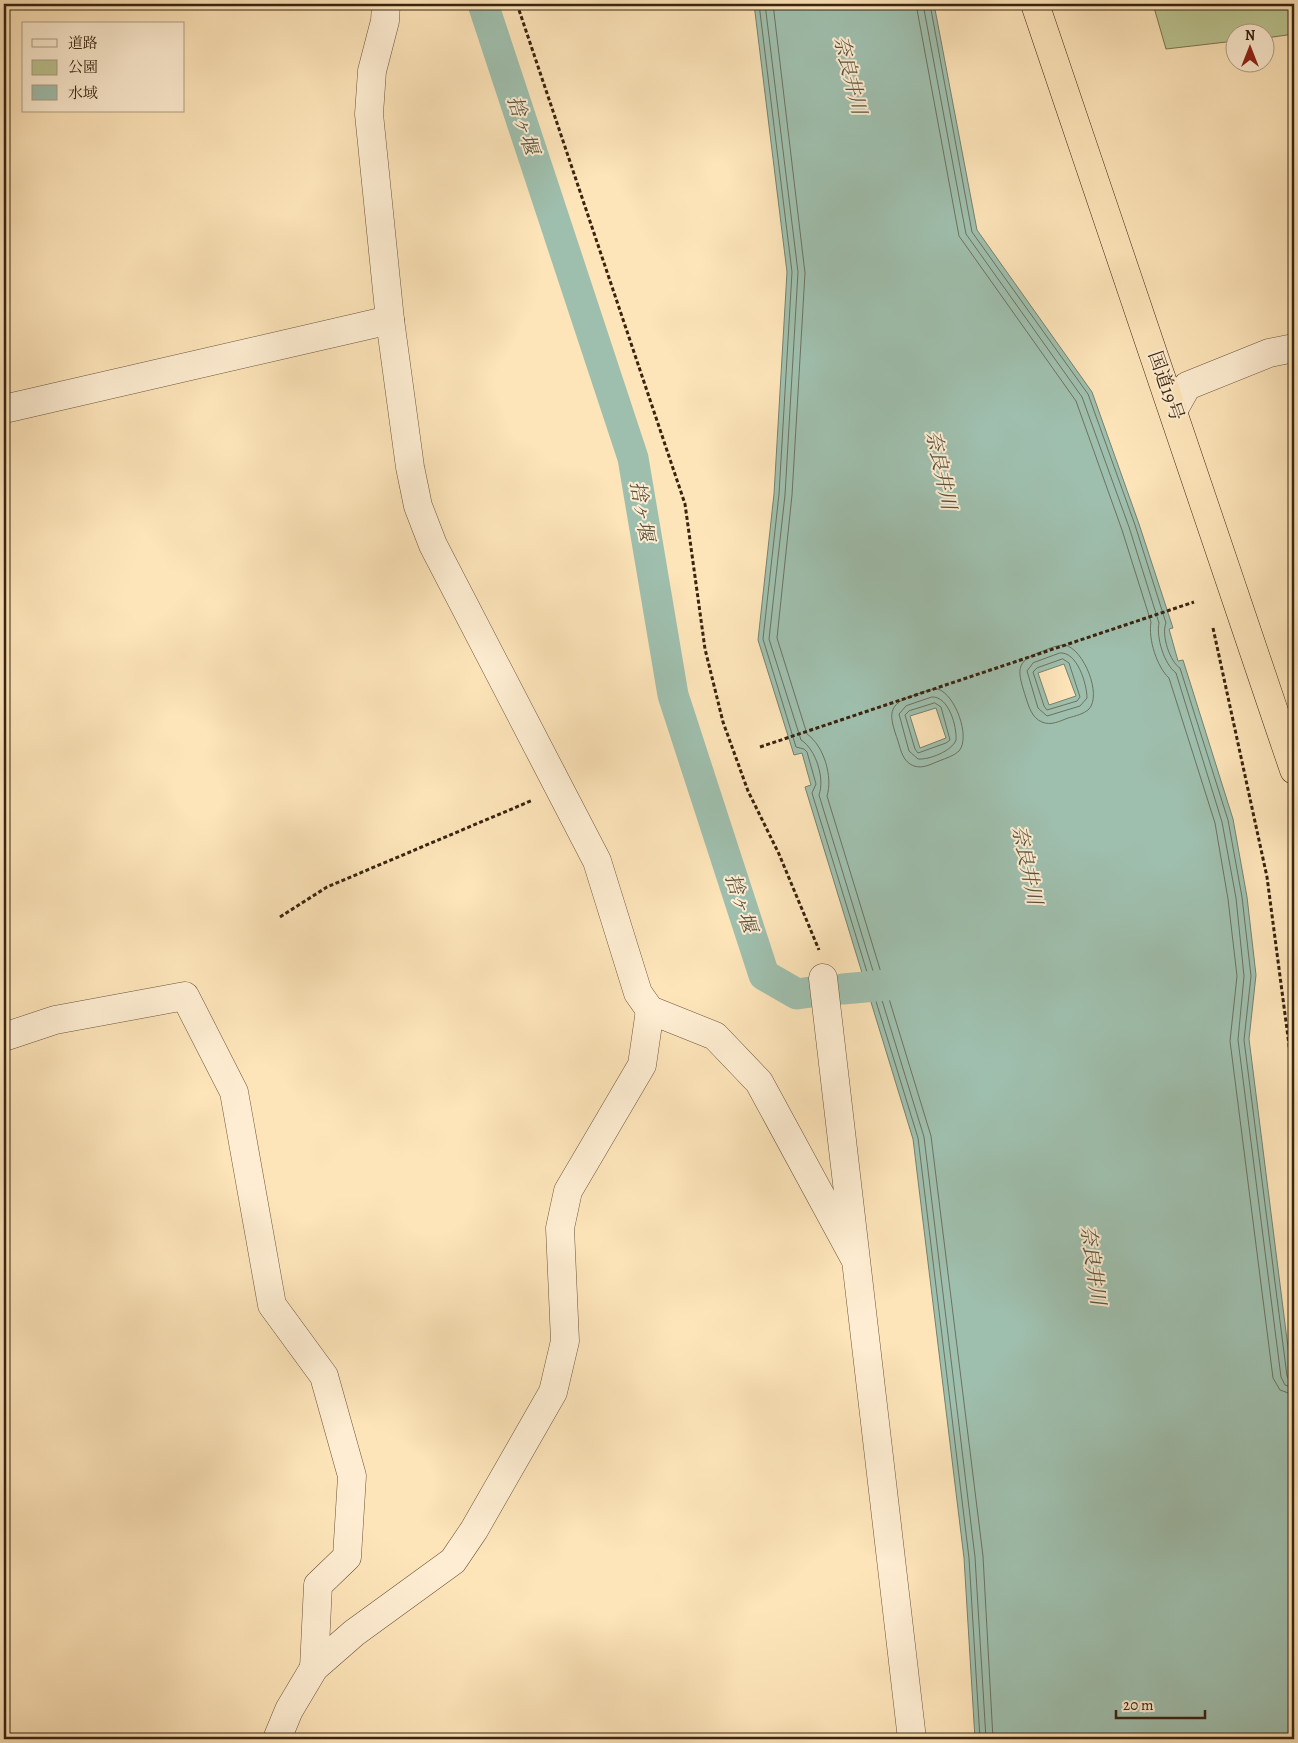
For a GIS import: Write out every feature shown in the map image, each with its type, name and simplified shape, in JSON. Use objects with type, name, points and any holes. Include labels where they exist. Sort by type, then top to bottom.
[{"type":"highway","name":"国道19号","points":[[1035,4],[1174,408],[1219,554],[1294,770]]},
{"type":"street","points":[[386,4],[385,21],[372,71],[368,114],[390,320],[418,506],[433,545],[597,861],[638,993],[650,1010],[714,1036],[759,1082],[854,1258]]},
{"type":"street","points":[[4,409],[390,320]]},
{"type":"street","points":[[1174,408],[1187,386],[1269,353],[1294,348]]},
{"type":"street","points":[[823,978],[854,1258],[912,1739]]},
{"type":"street","points":[[4,1038],[55,1020],[185,996],[234,1092],[272,1305],[324,1376],[352,1476],[347,1557],[318,1585],[314,1668]]},
{"type":"street","points":[[278,1739],[289,1710],[314,1668],[354,1633],[453,1561],[474,1530],[553,1392],[566,1341],[560,1228],[568,1190],[642,1064],[650,1010]]},
{"type":"path","points":[[518,4],[685,504],[705,649],[723,722],[748,791],[779,854],[818,946],[823,978]]},
{"type":"path","points":[[760,747],[1194,602]]},
{"type":"path","points":[[1211,618],[1267,876],[1294,1083]]},
{"type":"path","points":[[280,917],[328,887],[560,789]]},
{"type":"green space","points":[[1153,4],[1294,4],[1294,34],[1276,37],[1276,22],[1226,22],[1226,42],[1166,49]]},
{"type":"water","name":"奈良井川","points":[[754,4],[934,4],[977,230],[1092,392],[1139,524],[1173,628],[1169,629],[1178,661],[1183,660],[1233,819],[1247,897],[1256,975],[1249,1039],[1294,1395],[1294,1739],[975,1739],[964,1558],[913,1139],[805,787],[811,785],[802,753],[794,755],[758,640],[774,494],[787,272]],"holes":[[[1064,664],[1076,696],[1049,705],[1038,673]],[[936,708],[946,738],[920,748],[910,716]]]},
{"type":"waterway","name":"捨ヶ堰","points":[[483,4],[633,458],[673,695],[764,975],[797,994],[811,992]]},
{"type":"waterway","name":"捨ヶ堰","points":[[843,989],[909,983]]}]
